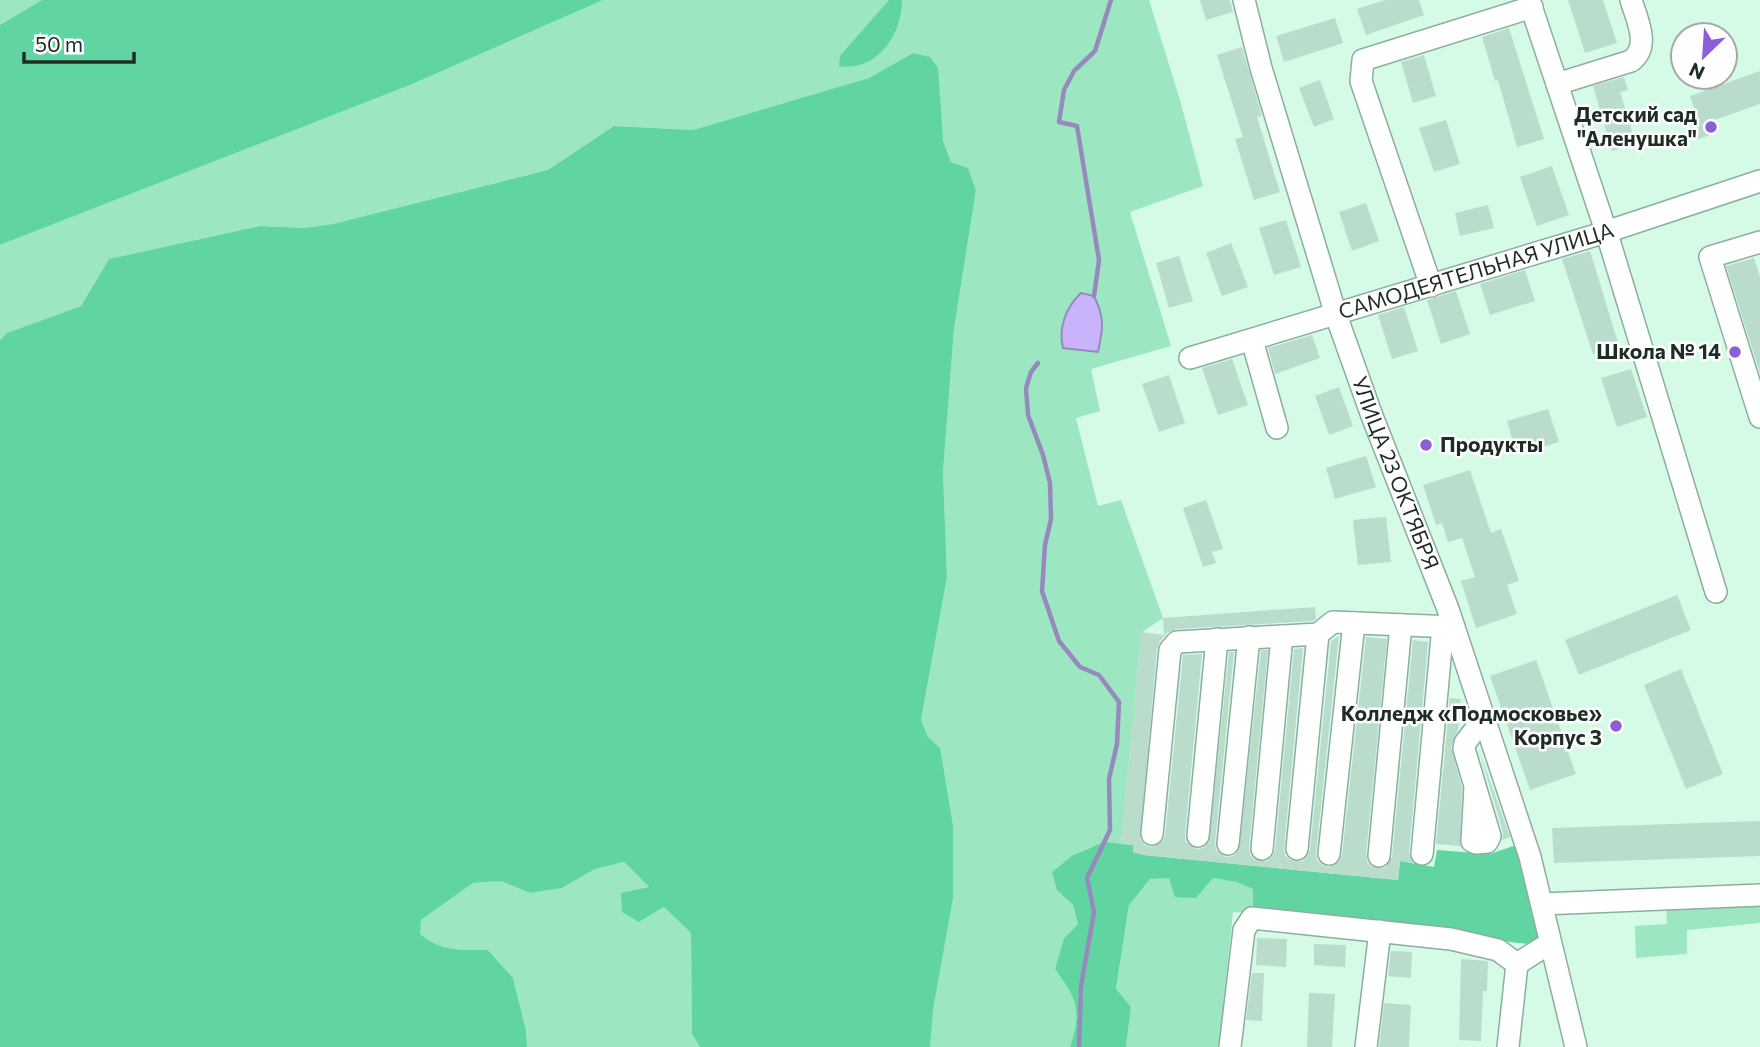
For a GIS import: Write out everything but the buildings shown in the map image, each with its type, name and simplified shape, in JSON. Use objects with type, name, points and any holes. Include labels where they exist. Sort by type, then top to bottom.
[{"type":"street","name":"УЛИЦА 23 ОКТЯБРЯ","points":[[1244,0],[1261,68],[1336,315],[1484,718],[1530,857],[1576,1047]]},
{"type":"street","points":[[1557,84],[1631,61],[1637,56],[1642,33],[1631,0]]},
{"type":"street","points":[[1431,286],[1361,81],[1363,60],[1530,4],[1606,232],[1716,592]]},
{"type":"street","name":"САМОДЕЯТЕЛЬНАЯ УЛИЦА","points":[[1190,358],[1606,232],[1760,181]]},
{"type":"street","points":[[1760,242],[1710,257],[1760,418]]},
{"type":"street","points":[[1252,340],[1277,428]]},
{"type":"street","points":[[1152,834],[1170,650],[1177,642],[1318,634],[1334,622],[1449,627],[1422,854]]},
{"type":"street","points":[[1329,854],[1354,623]]},
{"type":"street","points":[[1378,856],[1401,625]]},
{"type":"street","points":[[1297,849],[1318,634]]},
{"type":"street","points":[[1262,849],[1282,636]]},
{"type":"street","points":[[1228,844],[1249,637]]},
{"type":"street","points":[[1198,835],[1217,639]]},
{"type":"street","points":[[1475,786],[1464,749],[1465,743],[1484,718]]},
{"type":"street","points":[[1542,904],[1760,895]]},
{"type":"street","points":[[1230,1047],[1244,930],[1252,918],[1451,939],[1497,950],[1517,964]]},
{"type":"street","points":[[1366,1047],[1380,931]]},
{"type":"street","points":[[1517,964],[1550,943]]},
{"type":"street","points":[[1508,1047],[1517,964]]},
{"type":"green space","points":[[0,0],[42,0],[0,25]]},
{"type":"green space","points":[[42,0],[603,0],[410,85],[0,245],[0,25]]},
{"type":"green space","points":[[603,0],[1149,0],[1203,186],[1130,212],[1171,346],[1091,369],[1100,411],[1076,418],[1098,506],[1121,500],[1163,618],[1141,633],[1121,844],[1101,845],[1084,850],[1052,872],[1058,890],[1073,905],[1078,924],[1064,938],[1055,969],[1073,997],[1075,1006],[1076,1024],[1070,1047],[930,1047],[940,748],[928,737],[921,720],[947,577],[943,472],[954,329],[976,190],[968,168],[951,162],[913,53],[869,78],[693,130],[614,126],[548,170],[333,224],[304,228],[260,226],[109,259],[81,306],[7,333],[0,340],[0,245],[410,85]]},
{"type":"green space","points":[[889,0],[902,0],[901,13],[898,26],[885,48],[865,63],[839,66],[840,56]]},
{"type":"green space","points":[[913,53],[930,57],[938,68],[943,140],[951,162],[968,168],[976,190],[954,329],[943,472],[947,577],[921,720],[928,737],[940,748],[953,826],[953,898],[933,1009],[930,1047],[700,1047],[692,1034],[691,933],[664,907],[639,922],[622,912],[621,893],[649,887],[624,862],[595,869],[562,888],[530,893],[501,881],[473,883],[421,920],[420,934],[428,940],[452,949],[488,950],[513,978],[526,1030],[527,1047],[0,1047],[0,340],[7,333],[81,306],[109,259],[260,226],[304,228],[333,224],[548,170],[614,126],[693,130],[869,78]]},
{"type":"green space","points":[[1104,842],[1133,845],[1133,852],[1144,855],[1398,880],[1400,861],[1434,867],[1437,850],[1490,854],[1525,842],[1550,943],[1529,944],[1253,913],[1253,889],[1237,882],[1213,878],[1196,898],[1175,897],[1169,878],[1150,879],[1129,905],[1116,989],[1131,1007],[1126,1047],[1070,1047],[1076,1024],[1075,1006],[1073,997],[1055,969],[1064,938],[1078,924],[1073,905],[1057,890],[1052,872],[1073,855]]},
{"type":"green space","points":[[624,862],[649,887],[639,922],[664,907],[691,933],[692,1034],[700,1047],[527,1047],[526,1030],[513,978],[488,950],[444,947],[419,934],[421,920],[473,883],[501,881],[530,893],[562,888],[595,869]]},
{"type":"green space","points":[[1169,877],[1196,898],[1213,878],[1237,881],[1253,889],[1253,913],[1233,912],[1219,1047],[1126,1047],[1131,1007],[1116,990],[1129,905],[1150,879]]},
{"type":"green space","points":[[1760,900],[1760,923],[1687,930],[1687,954],[1636,958],[1635,926],[1667,924],[1666,906]]},
{"type":"shaded area","points":[[1081,293],[1094,296],[1100,311],[1102,330],[1098,352],[1063,348],[1064,318]]},
{"type":"waterway","points":[[1094,296],[1099,260],[1077,126],[1059,122],[1064,90],[1074,71],[1095,51],[1111,0]]},
{"type":"waterway","points":[[1038,363],[1031,372],[1026,388],[1028,415],[1050,483],[1051,519],[1045,545],[1042,591],[1059,641],[1080,667],[1099,675],[1119,702],[1117,744],[1109,779],[1110,830],[1087,878],[1094,912],[1081,986],[1079,1047]]},
{"type":"place","name":"Детский сад \"Аленушка\"","points":[[1711,127]]},
{"type":"place","name":"Школа № 14","points":[[1735,352]]},
{"type":"place","name":"Продукты","points":[[1426,445]]},
{"type":"place","name":"Колледж «Подмосковье» Корпус 3","points":[[1616,726]]}]
